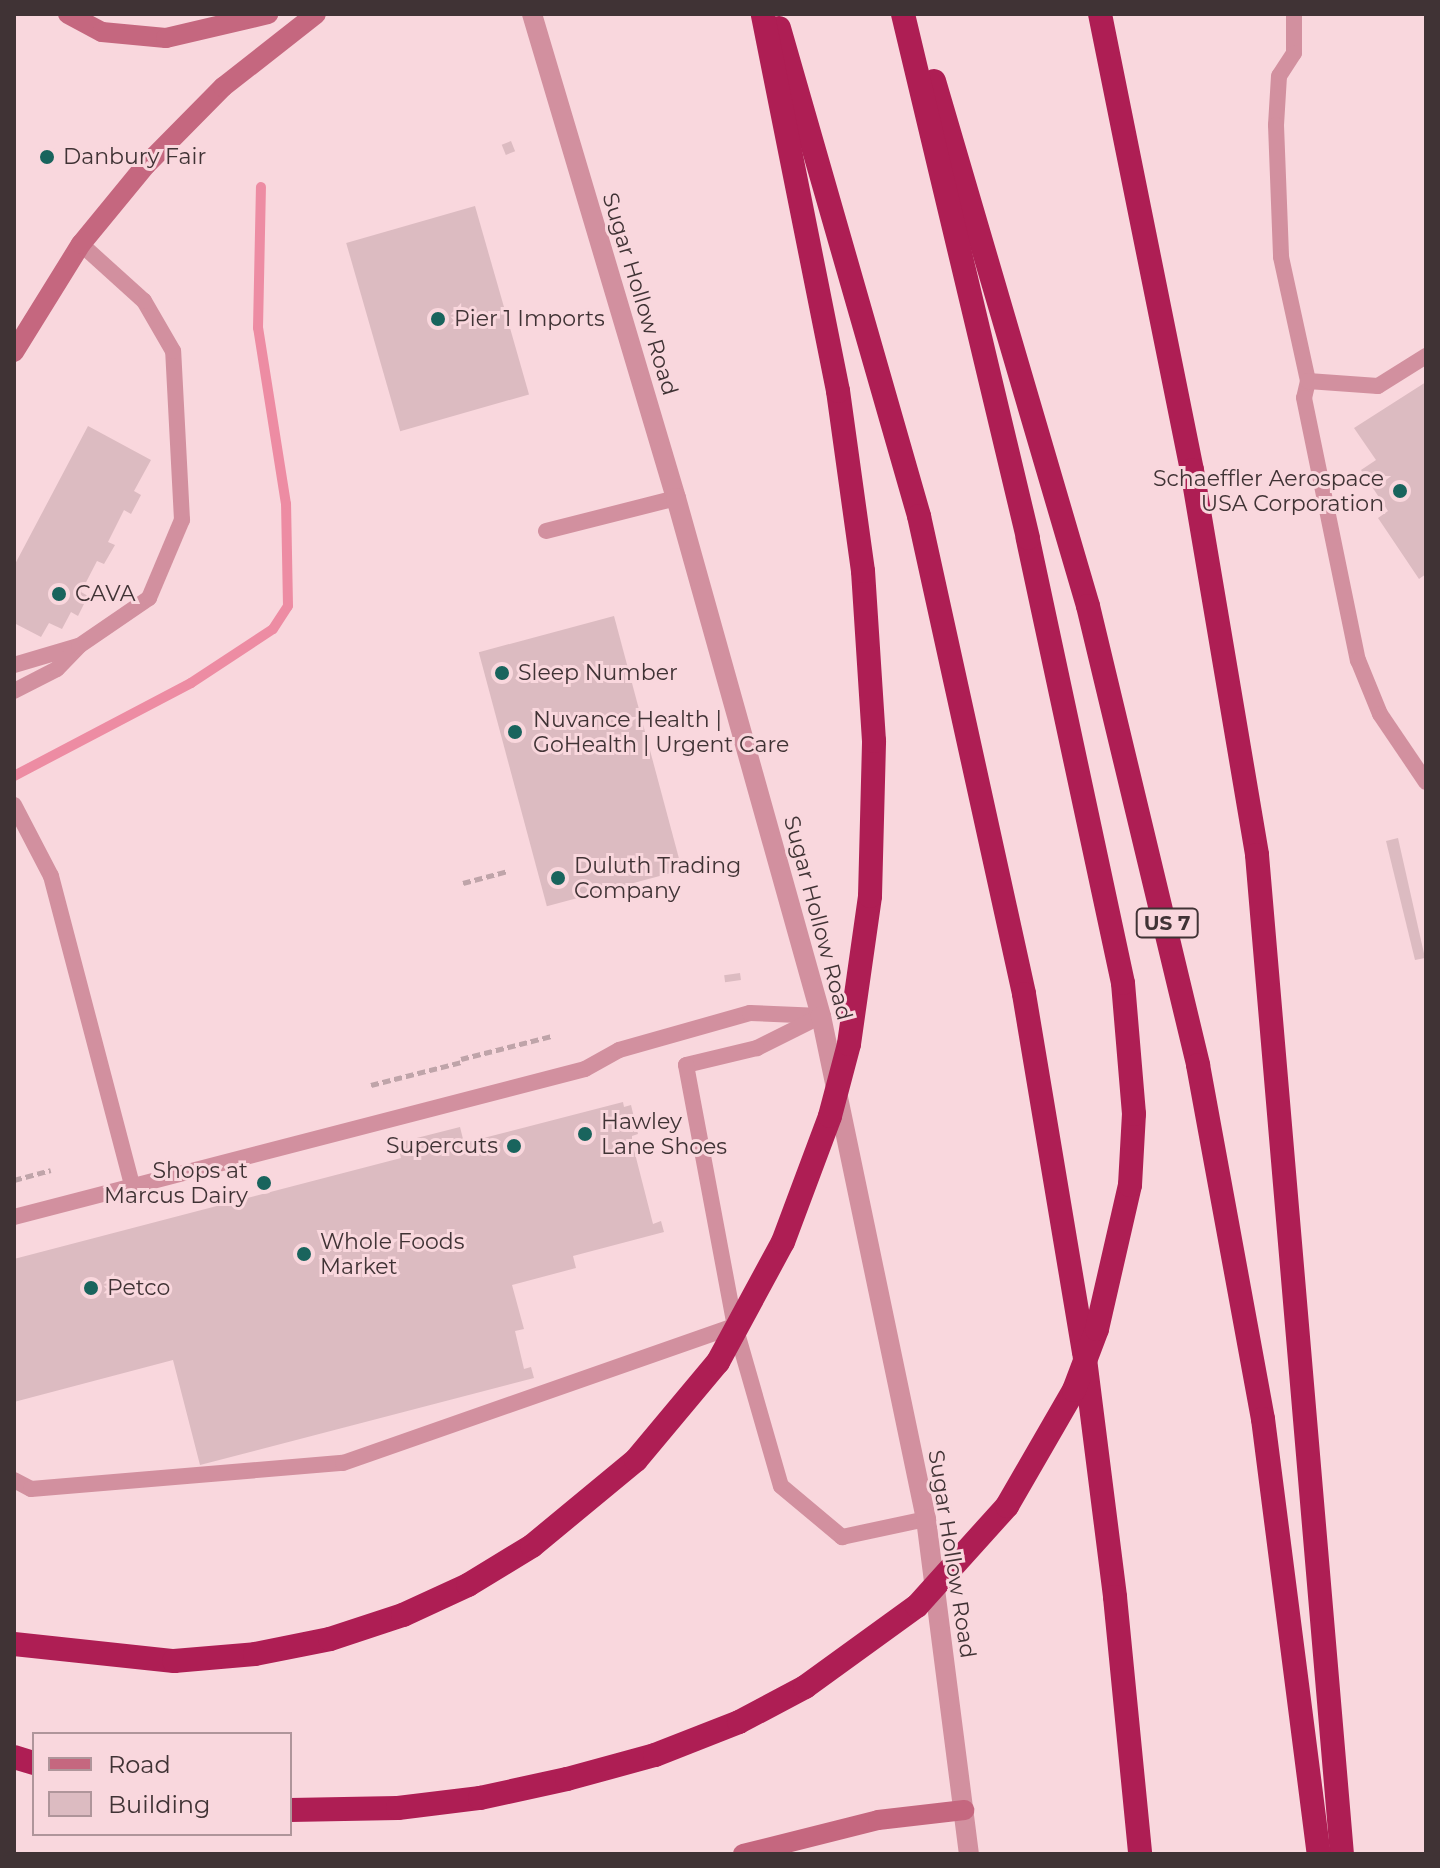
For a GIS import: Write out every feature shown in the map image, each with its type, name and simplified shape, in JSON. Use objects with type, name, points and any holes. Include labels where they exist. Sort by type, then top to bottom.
[{"type":"highway","points":[[14,1644],[174,1661],[255,1654],[330,1639],[468,1585],[592,1501],[679,1413],[718,1362],[783,1242],[830,1116],[849,1044],[863,967],[875,819],[870,658],[852,485],[763,14]]},
{"type":"highway","points":[[775,14],[919,516],[1015,948],[1086,1367],[1140,1854]]},
{"type":"highway","points":[[292,1810],[398,1808],[480,1798],[655,1755],[739,1722],[874,1641],[962,1560],[1007,1506],[1074,1390],[1117,1260],[1130,1185],[1134,1114],[1123,983],[1038,582],[903,14]]},
{"type":"highway","name":"US 7","points":[[914,14],[1076,562],[1173,950],[1263,1419],[1319,1854]]},
{"type":"highway","points":[[1100,14],[1192,470],[1257,855],[1342,1854]]},
{"type":"main road","points":[[68,14],[102,32],[166,38],[268,14]]},
{"type":"main road","points":[[14,352],[81,244],[184,125],[316,14]]},
{"type":"main road","points":[[743,1854],[878,1820],[964,1810]]},
{"type":"street","name":"Sugar Hollow Road","points":[[532,14],[676,498],[821,1016],[926,1519],[969,1854]]},
{"type":"lane","points":[[1294,14],[1294,53],[1279,76],[1281,246],[1308,381],[1304,398],[1322,503],[1358,660],[1380,714],[1426,782]]},
{"type":"lane","points":[[14,691],[57,669],[79,646],[149,598],[182,520],[173,351],[144,301],[81,244]]},
{"type":"lane","points":[[1308,381],[1378,386],[1426,356]]},
{"type":"lane","points":[[546,531],[676,498]]},
{"type":"lane","points":[[14,665],[79,646]]},
{"type":"lane","points":[[14,805],[51,876],[132,1185]]},
{"type":"lane","points":[[14,1217],[585,1069],[619,1050],[750,1013],[821,1016]]},
{"type":"lane","points":[[821,1016],[757,1048],[686,1065],[735,1326],[781,1486],[842,1537],[926,1519]]},
{"type":"lane","points":[[14,1480],[31,1489],[343,1463],[735,1326]]},
{"type":"path","points":[[463,883],[508,871]]},
{"type":"path","points":[[371,1085],[552,1036]]},
{"type":"path","points":[[14,1180],[51,1170]]},
{"type":"building","points":[[511,141],[515,151],[506,155],[502,145]]},
{"type":"building","name":"Pier 1 Imports","points":[[475,206],[529,394],[400,431],[346,243]]},
{"type":"building","name":"Schaeffler Aerospace USA Corporation","points":[[1426,382],[1426,574],[1419,579],[1378,518],[1388,511],[1361,470],[1376,460],[1354,428]]},
{"type":"building","points":[[88,426],[151,460],[134,491],[141,495],[131,514],[124,510],[108,542],[115,545],[104,564],[97,561],[81,592],[88,596],[78,616],[71,612],[62,629],[49,623],[41,637],[14,623],[14,566]]},
{"type":"building","points":[[614,616],[682,870],[547,906],[479,652]]},
{"type":"building","points":[[1398,838],[1425,958],[1415,960],[1386,841]]},
{"type":"building","points":[[740,973],[741,980],[725,982],[724,975]]},
{"type":"building","points":[[623,1102],[624,1107],[631,1105],[638,1134],[632,1136],[632,1142],[653,1224],[661,1221],[664,1232],[573,1256],[576,1268],[512,1285],[524,1329],[515,1331],[524,1369],[531,1367],[534,1378],[200,1465],[173,1360],[14,1402],[14,1259],[401,1158],[397,1143],[460,1127],[464,1143]]},
{"type":"waterway","points":[[14,776],[191,683],[273,629],[288,606],[286,504],[258,328],[261,187]]},
{"type":"place","name":"Danbury Fair","points":[[47,157]]},
{"type":"place","name":"Pier 1 Imports","points":[[438,319]]},
{"type":"place","name":"Schaeffler Aerospace USA Corporation","points":[[1400,491]]},
{"type":"place","name":"CAVA","points":[[59,594]]},
{"type":"place","name":"Sleep Number","points":[[502,673]]},
{"type":"place","name":"Nuvance Health | GoHealth | Urgent Care","points":[[515,732]]},
{"type":"place","name":"Duluth Trading Company","points":[[558,878]]},
{"type":"place","name":"Hawley Lane Shoes","points":[[585,1134]]},
{"type":"place","name":"Supercuts","points":[[514,1146]]},
{"type":"place","name":"Shops at Marcus Dairy","points":[[264,1183]]},
{"type":"place","name":"Whole Foods Market","points":[[304,1254]]},
{"type":"place","name":"Petco","points":[[91,1288]]}]
